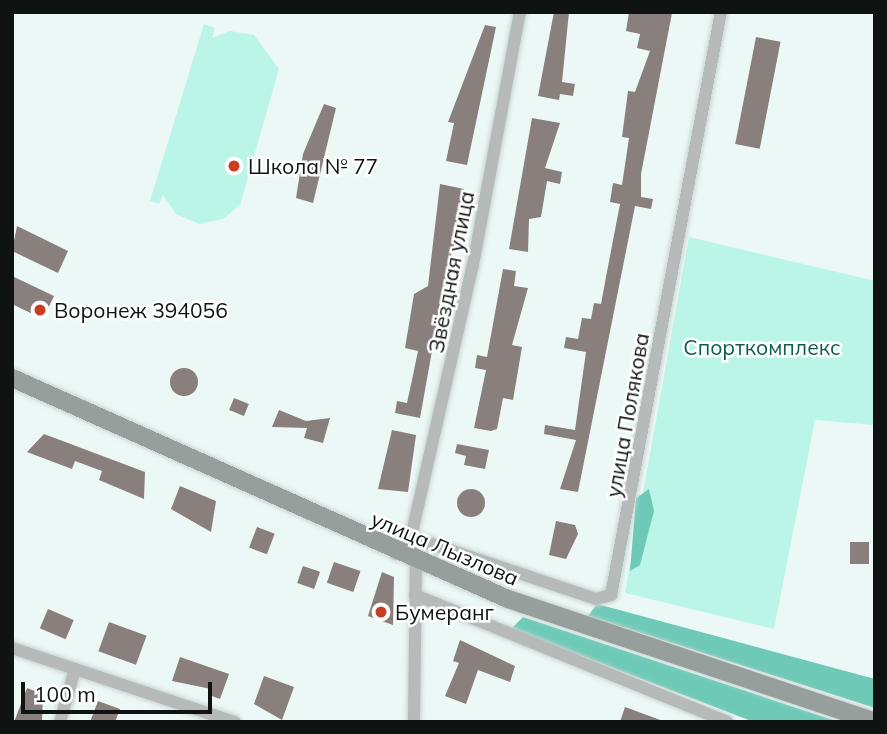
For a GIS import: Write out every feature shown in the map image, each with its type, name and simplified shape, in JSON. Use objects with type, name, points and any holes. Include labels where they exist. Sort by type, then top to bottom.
[{"type":"main road","name":"улица Лызлова","points":[[12,378],[416,563],[875,722]]},
{"type":"street","name":"Звёздная улица","points":[[411,537],[474,265],[520,12]]},
{"type":"street","name":"улица Полякова","points":[[411,537],[596,599],[611,595],[721,12]]},
{"type":"street","points":[[396,554],[411,537]]},
{"type":"street","points":[[414,722],[416,563]]},
{"type":"street","points":[[415,595],[727,722]]},
{"type":"street","points":[[12,648],[220,720],[235,722]]},
{"type":"street","points":[[60,722],[75,669]]},
{"type":"green space","points":[[204,24],[215,28],[212,38],[230,31],[254,35],[279,69],[240,205],[223,219],[199,224],[176,214],[163,195],[159,204],[150,201]]},
{"type":"green space","name":"Спорткомплекс","points":[[689,237],[875,281],[875,425],[815,420],[774,629],[625,593]]},
{"type":"green space","points":[[649,489],[654,511],[640,565],[630,571],[636,498]]},
{"type":"green space","points":[[597,604],[875,679],[875,708],[588,616]]},
{"type":"green space","points":[[523,617],[839,722],[754,722],[511,629]]},
{"type":"building","points":[[554,12],[569,12],[562,82],[575,84],[573,96],[560,94],[559,100],[538,96]]},
{"type":"building","points":[[629,12],[672,13],[641,174],[641,197],[653,199],[651,209],[635,206],[578,492],[560,489],[576,440],[544,434],[545,425],[575,430],[586,352],[564,348],[566,337],[578,339],[582,318],[591,319],[594,303],[601,304],[620,204],[610,202],[613,183],[622,185],[629,138],[622,137],[628,91],[635,92],[650,51],[637,48],[640,34],[626,31]]},
{"type":"building","points":[[485,25],[496,27],[467,165],[446,161],[454,123],[448,122]]},
{"type":"building","points":[[756,37],[781,42],[760,149],[735,144]]},
{"type":"building","points":[[324,104],[336,108],[313,203],[296,198],[303,154]]},
{"type":"building","points":[[532,118],[560,123],[545,168],[562,172],[560,184],[547,181],[541,217],[529,219],[528,252],[509,249]]},
{"type":"building","points":[[440,184],[464,189],[454,233],[465,235],[462,249],[453,247],[439,308],[451,311],[449,325],[437,323],[420,418],[395,413],[397,401],[407,403],[418,351],[405,348],[414,294],[428,286]]},
{"type":"building","points":[[17,226],[68,251],[58,273],[12,251]]},
{"type":"building","points":[[503,269],[516,271],[514,286],[528,288],[512,345],[522,347],[513,400],[503,398],[497,429],[491,431],[474,428],[486,370],[475,368],[477,355],[487,357]]},
{"type":"building","points":[[12,276],[54,296],[43,319],[12,304]]},
{"type":"building","points":[[184,368],[194,372],[198,382],[194,392],[184,396],[174,392],[170,382],[174,372]]},
{"type":"building","points":[[234,398],[249,404],[244,416],[229,410]]},
{"type":"building","points":[[279,410],[306,421],[330,418],[323,443],[304,438],[307,428],[272,427]]},
{"type":"building","points":[[392,430],[416,435],[408,492],[378,489]]},
{"type":"building","points":[[44,434],[145,472],[144,499],[99,480],[102,471],[75,461],[72,469],[27,452]]},
{"type":"building","points":[[457,444],[489,450],[485,469],[464,465],[466,456],[455,453]]},
{"type":"building","points":[[180,486],[216,501],[211,532],[171,509]]},
{"type":"building","points":[[471,489],[481,493],[485,503],[481,513],[471,517],[461,513],[457,503],[461,493]]},
{"type":"building","points":[[556,521],[575,525],[578,534],[566,559],[549,555]]},
{"type":"building","points":[[257,527],[275,534],[267,554],[249,548]]},
{"type":"building","points":[[850,542],[869,542],[869,564],[850,564]]},
{"type":"building","points":[[334,562],[360,571],[353,592],[327,583]]},
{"type":"building","points":[[303,566],[320,572],[314,589],[297,583]]},
{"type":"building","points":[[382,572],[394,577],[393,625],[368,616]]},
{"type":"building","points":[[48,609],[74,620],[66,639],[40,628]]},
{"type":"building","points":[[109,622],[147,636],[136,665],[98,651]]},
{"type":"building","points":[[460,640],[515,666],[510,682],[478,670],[466,704],[445,696],[459,663],[453,661]]},
{"type":"building","points":[[180,657],[229,674],[220,699],[209,695],[211,689],[172,681]]},
{"type":"building","points":[[264,676],[294,687],[282,720],[254,704]]},
{"type":"building","points":[[27,688],[43,694],[42,722],[14,722]]},
{"type":"building","points":[[98,701],[120,709],[115,722],[90,722]]},
{"type":"building","points":[[625,707],[663,721],[620,722]]},
{"type":"place","name":"Школа № 77","points":[[234,166]]},
{"type":"place","name":"Воронеж 394056","points":[[40,310]]},
{"type":"place","name":"Бумеранг","points":[[381,612]]}]
